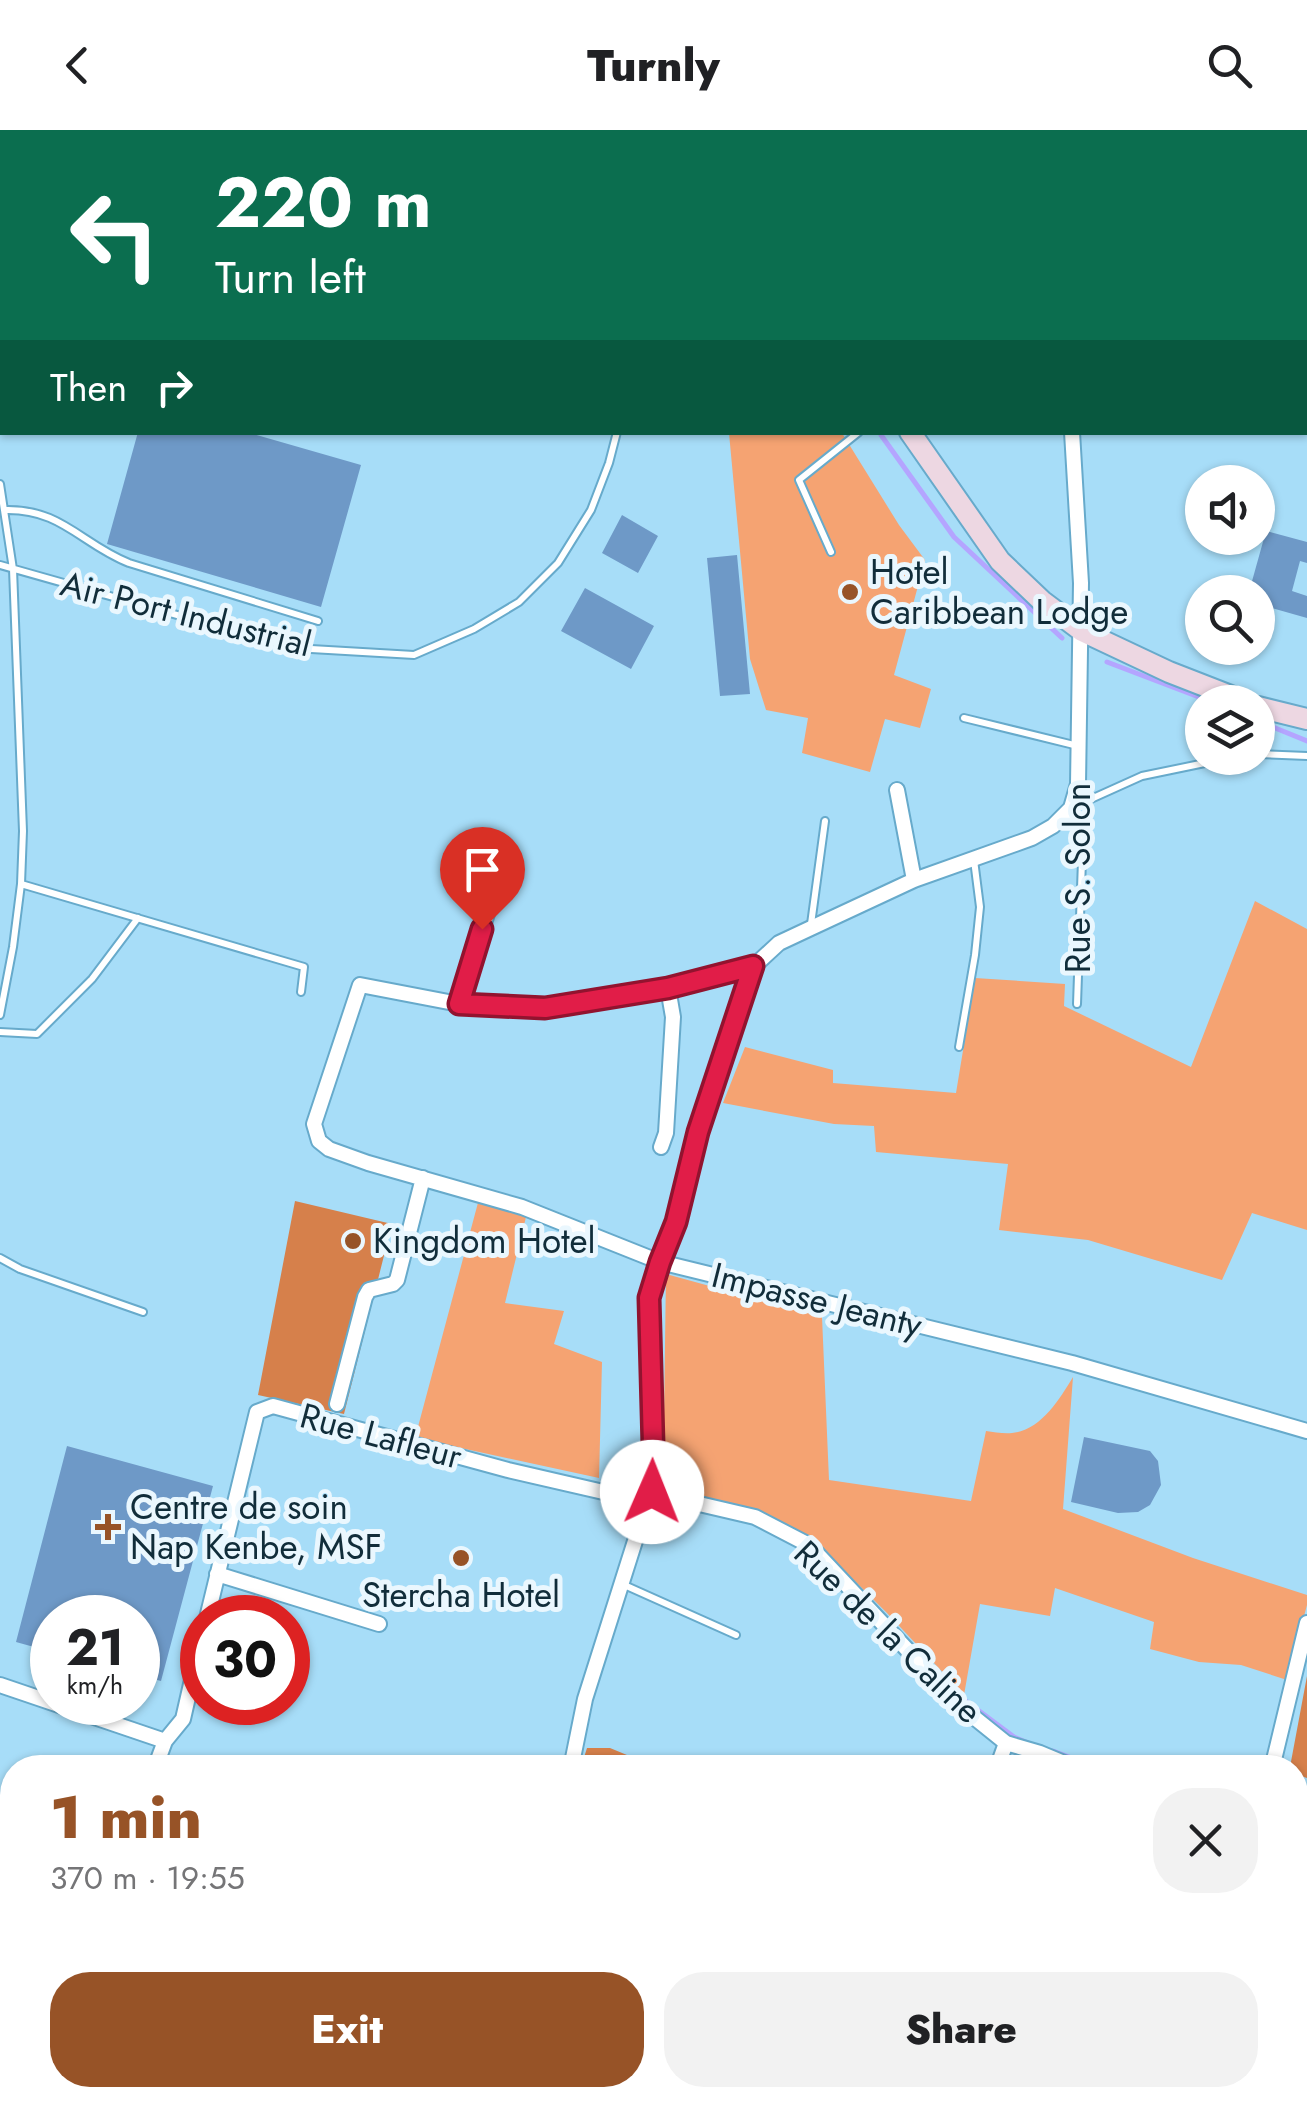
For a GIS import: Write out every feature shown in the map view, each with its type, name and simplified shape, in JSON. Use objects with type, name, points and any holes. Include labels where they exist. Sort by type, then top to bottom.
[{"type":"main road","points":[[912,435],[1000,561],[1042,601],[1082,631],[1202,685]]},
{"type":"main road","points":[[1275,711],[1307,719]]},
{"type":"street","name":"Rue S. Solon","points":[[1071,808],[1078,784],[1082,631],[1072,435]]},
{"type":"street","points":[[897,790],[914,880]]},
{"type":"street","points":[[494,891],[459,1004],[545,1008],[668,988],[753,966],[779,943],[914,880],[1032,838],[1053,826],[1071,808]]},
{"type":"street","points":[[573,1755],[585,1699],[654,1482],[649,1298],[676,1222],[698,1132],[753,966]]},
{"type":"street","name":"Impasse Jeanty","points":[[459,1004],[360,985],[314,1124],[319,1141],[342,1154],[522,1208],[660,1262],[1072,1363],[1307,1431]]},
{"type":"street","points":[[661,1147],[666,1132],[673,1017],[668,988]]},
{"type":"street","points":[[337,1404],[365,1297],[368,1290],[386,1287],[396,1280],[423,1178]]},
{"type":"street","name":"Rue Lafleur","points":[[212,1595],[257,1412],[273,1406],[625,1498],[652,1492]]},
{"type":"street","name":"Rue de la Caline","points":[[652,1492],[755,1518],[809,1545],[960,1706],[1006,1744]]},
{"type":"street","points":[[217,1574],[378,1624]]},
{"type":"street","points":[[1275,1755],[1307,1622]]},
{"type":"street","points":[[0,1685],[165,1740]]},
{"type":"street","points":[[160,1755],[165,1740],[180,1722]]},
{"type":"street","points":[[1002,1755],[1006,1744],[1045,1755]]},
{"type":"lane","name":"Air Port Industrial","points":[[2,566],[294,648],[414,655],[474,630],[519,602],[558,564],[591,510],[616,435]]},
{"type":"lane","points":[[831,552],[799,480],[855,435]]},
{"type":"lane","points":[[0,484],[14,569],[23,832],[21,884],[0,1015]]},
{"type":"lane","points":[[4,510],[21,510],[59,521],[129,563],[318,620]]},
{"type":"lane","points":[[964,718],[1080,746]]},
{"type":"lane","points":[[1275,755],[1307,756]]},
{"type":"lane","points":[[1071,808],[1142,776],[1185,767]]},
{"type":"lane","name":"Rue S. Solon","points":[[1071,808],[1083,831],[1077,1004]]},
{"type":"lane","points":[[811,928],[824,821]]},
{"type":"lane","points":[[959,1047],[980,907],[974,859]]},
{"type":"lane","points":[[21,884],[304,967],[301,992]]},
{"type":"lane","points":[[0,1032],[36,1034],[92,979],[138,918]]},
{"type":"lane","points":[[0,1258],[142,1312]]},
{"type":"lane","points":[[621,1583],[736,1636]]},
{"type":"shaded area","points":[[729,435],[843,435],[925,560],[894,675],[931,689],[920,728],[885,719],[870,772],[802,753],[808,718],[766,710],[750,659]]},
{"type":"shaded area","points":[[1255,901],[1307,929],[1307,1230],[1252,1213],[1222,1280],[1088,1240],[999,1230],[1008,1164],[876,1152],[874,1126],[834,1124],[723,1103],[745,1047],[833,1070],[833,1083],[956,1093],[975,978],[1065,984],[1064,1006],[1191,1067]]},
{"type":"shaded area","points":[[479,1199],[526,1217],[505,1303],[564,1311],[554,1344],[602,1362],[599,1478],[415,1438]]},
{"type":"shaded area","points":[[295,1201],[392,1224],[344,1414],[258,1395]]},
{"type":"shaded area","points":[[666,1274],[822,1317],[829,1480],[971,1501],[986,1431],[1012,1433],[1032,1426],[1048,1412],[1073,1377],[1063,1509],[1307,1595],[1287,1680],[1241,1665],[1199,1662],[1150,1649],[1154,1622],[1055,1588],[1050,1616],[980,1604],[964,1695],[808,1535],[741,1507],[663,1485]]},
{"type":"shaded area","points":[[1307,1676],[1307,1755],[1292,1755]]},
{"type":"shaded area","points":[[587,1748],[610,1748],[627,1755],[585,1755]]},
{"type":"building","points":[[137,435],[256,435],[361,465],[321,607],[107,544]]},
{"type":"building","points":[[622,515],[658,536],[638,573],[602,553]]},
{"type":"building","points":[[1275,533],[1307,542],[1307,563],[1300,561],[1292,591],[1307,596],[1307,618],[1275,609],[1275,575],[1254,575],[1259,555],[1275,555]]},
{"type":"building","points":[[737,555],[750,694],[720,696],[707,558]]},
{"type":"building","points":[[585,588],[654,626],[631,669],[561,631]]},
{"type":"building","points":[[1084,1437],[1150,1451],[1158,1461],[1161,1485],[1150,1505],[1138,1512],[1118,1513],[1071,1502]]},
{"type":"building","points":[[67,1446],[213,1486],[184,1595],[180,1595],[180,1610],[161,1681],[160,1595],[30,1595],[30,1646],[16,1642]]},
{"type":"waterway","points":[[881,435],[954,537],[1062,638]]},
{"type":"waterway","points":[[1107,662],[1185,692]]},
{"type":"waterway","points":[[1275,728],[1307,741]]},
{"type":"waterway","points":[[963,1699],[1028,1743]]},
{"type":"waterway","points":[[1053,1751],[1064,1755]]},
{"type":"place","name":"Hotel Caribbean Lodge","points":[[850,592]]},
{"type":"place","name":"Kingdom Hotel","points":[[353,1241]]},
{"type":"place","name":"Centre de soin Nap Kenbe, MSF","points":[[108,1527]]},
{"type":"place","name":"Stercha Hotel","points":[[461,1558]]},
{"type":"route","points":[[482,929],[459,1004],[545,1008],[668,988],[753,966],[698,1132],[676,1222],[649,1298],[652,1492]]}]
